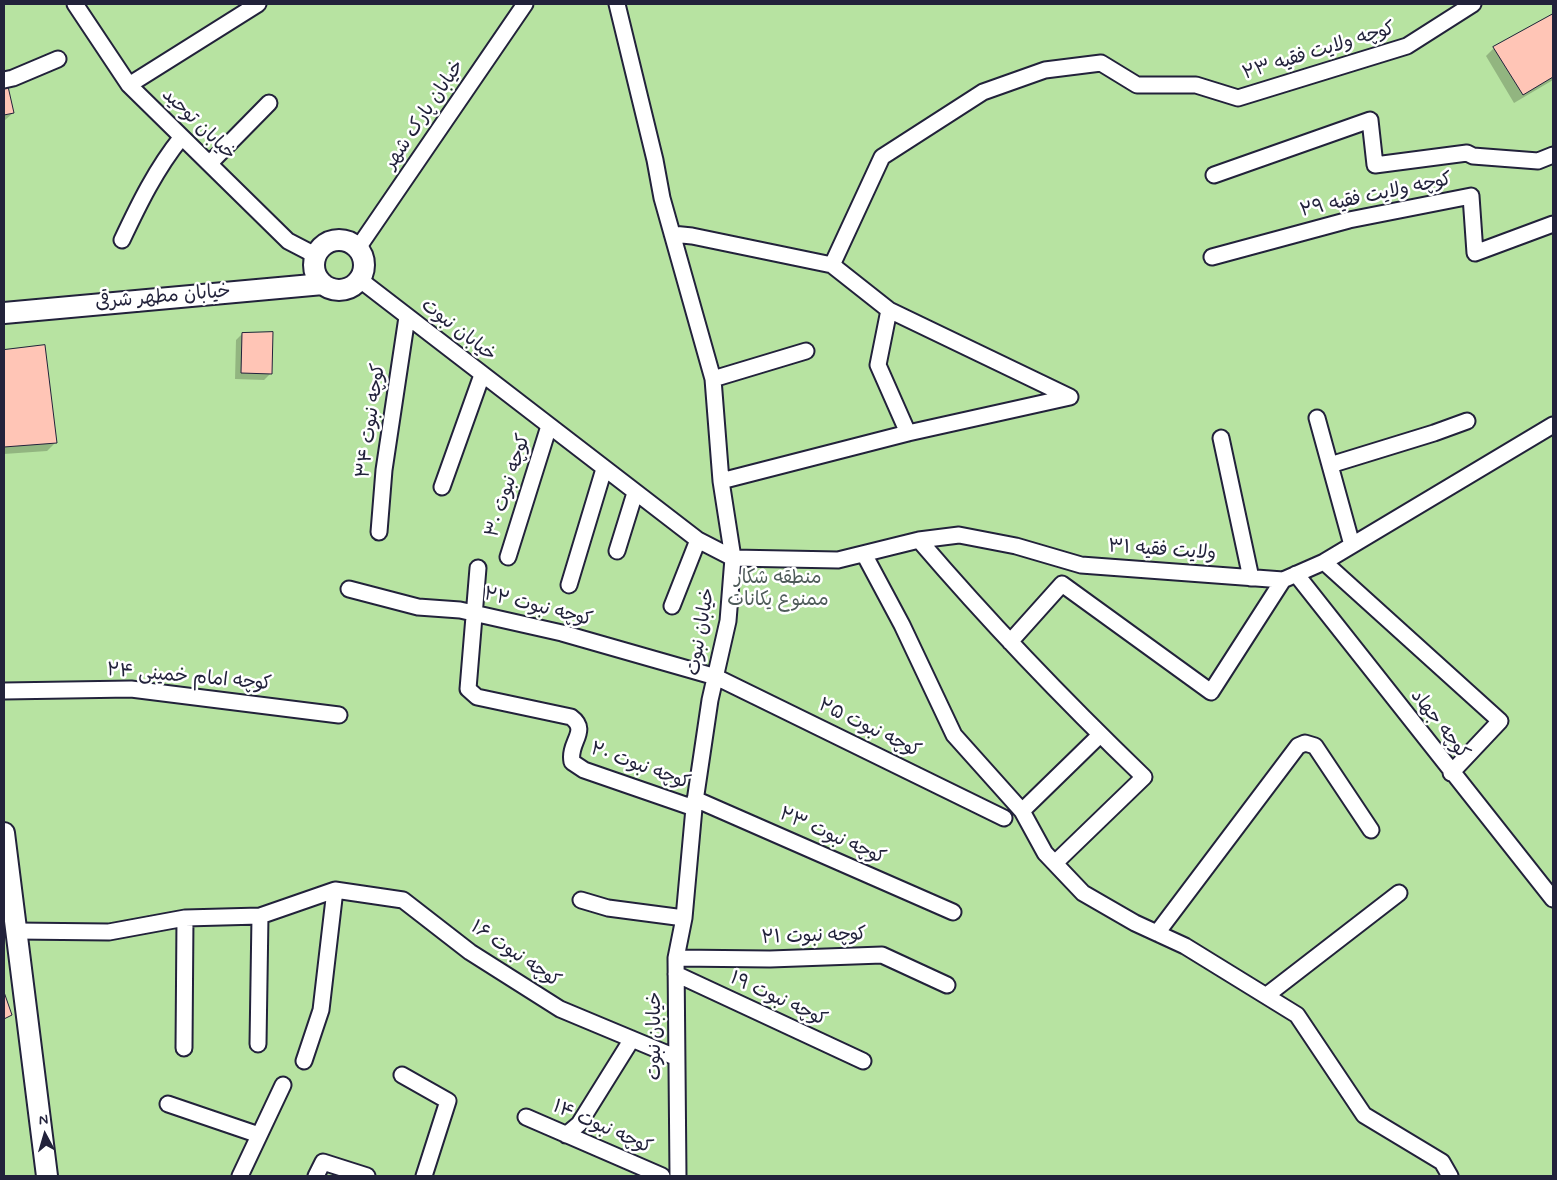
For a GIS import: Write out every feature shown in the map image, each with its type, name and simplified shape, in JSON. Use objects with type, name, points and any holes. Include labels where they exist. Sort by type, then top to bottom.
[{"type":"main road","points":[[338,239],[345,240],[358,248],[364,264],[359,279],[346,289],[330,288],[323,284],[314,271],[315,254],[323,244],[338,239]]},
{"type":"main road","name":"خیابان مطهر شرقی","points":[[4,312],[323,284]]},
{"type":"main road","points":[[4,832],[47,1176]]},
{"type":"street","name":"خیابان توحید","points":[[74,4],[129,85],[181,138],[210,163],[288,240],[315,254]]},
{"type":"street","points":[[129,85],[258,4]]},
{"type":"street","name":"خیابان پارک شهر","points":[[358,248],[524,4]]},
{"type":"street","points":[[617,4],[672,234],[713,379],[721,481],[733,558]]},
{"type":"street","name":"کوچه ولایت فقیه ۲۳","points":[[832,264],[882,157],[983,92],[1045,70],[1100,63],[1137,85],[1196,85],[1238,98],[1407,46],[1473,4]]},
{"type":"street","points":[[4,80],[58,59]]},
{"type":"street","points":[[210,163],[269,103]]},
{"type":"street","points":[[1214,175],[1370,120],[1375,165],[1467,154],[1538,161],[1553,155]]},
{"type":"street","points":[[122,240],[145,191],[167,155],[181,138]]},
{"type":"street","name":"کوچه ولایت فقیه ۲۹","points":[[1212,257],[1349,220],[1471,196],[1475,254],[1553,224]]},
{"type":"street","points":[[672,234],[692,236],[832,264],[889,310],[1070,397],[908,433],[721,481]]},
{"type":"street","name":"خیابان نبوت","points":[[359,279],[698,540],[733,558],[728,621],[716,677],[695,803],[684,918],[676,958],[675,1057],[678,1176]]},
{"type":"street","points":[[889,310],[878,364],[908,433]]},
{"type":"street","name":"کوچه نبوت ۳۴","points":[[379,532],[384,470],[407,316]]},
{"type":"street","points":[[713,379],[806,351]]},
{"type":"street","points":[[442,487],[482,375]]},
{"type":"street","points":[[1317,418],[1352,545]]},
{"type":"street","points":[[1330,465],[1467,421]]},
{"type":"street","name":"ولایت فقیه ۳۱","points":[[733,558],[838,560],[919,540],[959,535],[1016,546],[1080,565],[1251,578],[1289,577],[1324,562],[1553,425]]},
{"type":"street","name":"کوچه نبوت ۳۰","points":[[508,557],[549,426]]},
{"type":"street","points":[[1221,438],[1251,578]]},
{"type":"street","points":[[570,585],[604,469]]},
{"type":"street","points":[[617,551],[636,493]]},
{"type":"street","points":[[672,606],[698,540]]},
{"type":"street","points":[[919,540],[1010,642],[1100,735],[1144,777],[1055,863]]},
{"type":"street","points":[[864,554],[902,625],[954,735],[1022,811],[1046,853],[1083,893],[1135,923],[1185,946],[1297,1015],[1364,1115],[1442,1162],[1450,1176]]},
{"type":"street","points":[[1324,562],[1500,721],[1451,773]]},
{"type":"street","points":[[474,613],[478,568]]},
{"type":"street","points":[[1010,642],[1062,584],[1211,692],[1289,577]]},
{"type":"street","name":"کوچه جهاد","points":[[1289,577],[1553,899]]},
{"type":"street","name":"کوچه نبوت ۲۲","points":[[348,589],[418,607],[460,610],[562,633],[716,677]]},
{"type":"street","name":"کوچه نبوت ۲۰","points":[[474,613],[468,689],[477,697],[571,716],[578,722],[580,731],[570,752],[572,762],[584,770],[695,803]]},
{"type":"street","name":"کوچه نبوت ۲۵","points":[[716,677],[1004,818]]},
{"type":"street","name":"کوچه امام خمینی ۲۴","points":[[4,691],[131,689],[339,715]]},
{"type":"street","points":[[1022,811],[1100,735]]},
{"type":"street","points":[[1157,933],[1298,746],[1305,743],[1315,746],[1371,830]]},
{"type":"street","name":"کوچه نبوت ۲۳","points":[[695,803],[953,912]]},
{"type":"street","points":[[16,931],[109,932],[185,918],[260,916],[335,890],[321,1010],[304,1061]]},
{"type":"street","name":"کوچه نبوت ۱۶","points":[[335,890],[404,900],[470,952],[560,1009],[675,1057]]},
{"type":"street","points":[[1267,995],[1399,893]]},
{"type":"street","points":[[581,900],[608,908],[684,918]]},
{"type":"street","points":[[258,1044],[260,916]]},
{"type":"street","points":[[184,1048],[185,918]]},
{"type":"street","name":"کوچه نبوت ۲۱","points":[[676,958],[770,959],[882,955],[947,985]]},
{"type":"street","name":"کوچه نبوت ۱۹","points":[[676,974],[863,1062]]},
{"type":"street","points":[[566,1134],[579,1124],[632,1039]]},
{"type":"street","points":[[402,1075],[448,1101],[424,1176]]},
{"type":"street","points":[[240,1176],[283,1085]]},
{"type":"street","points":[[168,1104],[259,1135]]},
{"type":"street","name":"کوچه نبوت ۱۴","points":[[526,1117],[662,1176]]},
{"type":"street","points":[[316,1176],[323,1162],[367,1176]]},
{"type":"green space","name":"منطقه شکار ممنوع یکانات","points":[[4,4],[1553,4],[1553,1176],[4,1176]]},
{"type":"building","points":[[1553,14],[1553,77],[1523,95],[1493,47]]},
{"type":"building","points":[[4,82],[7,82],[14,113],[4,115]]},
{"type":"building","points":[[273,332],[272,374],[241,373],[242,333]]},
{"type":"building","points":[[45,345],[57,443],[4,447],[4,350]]},
{"type":"building","points":[[4,992],[12,1015],[4,1019]]}]
